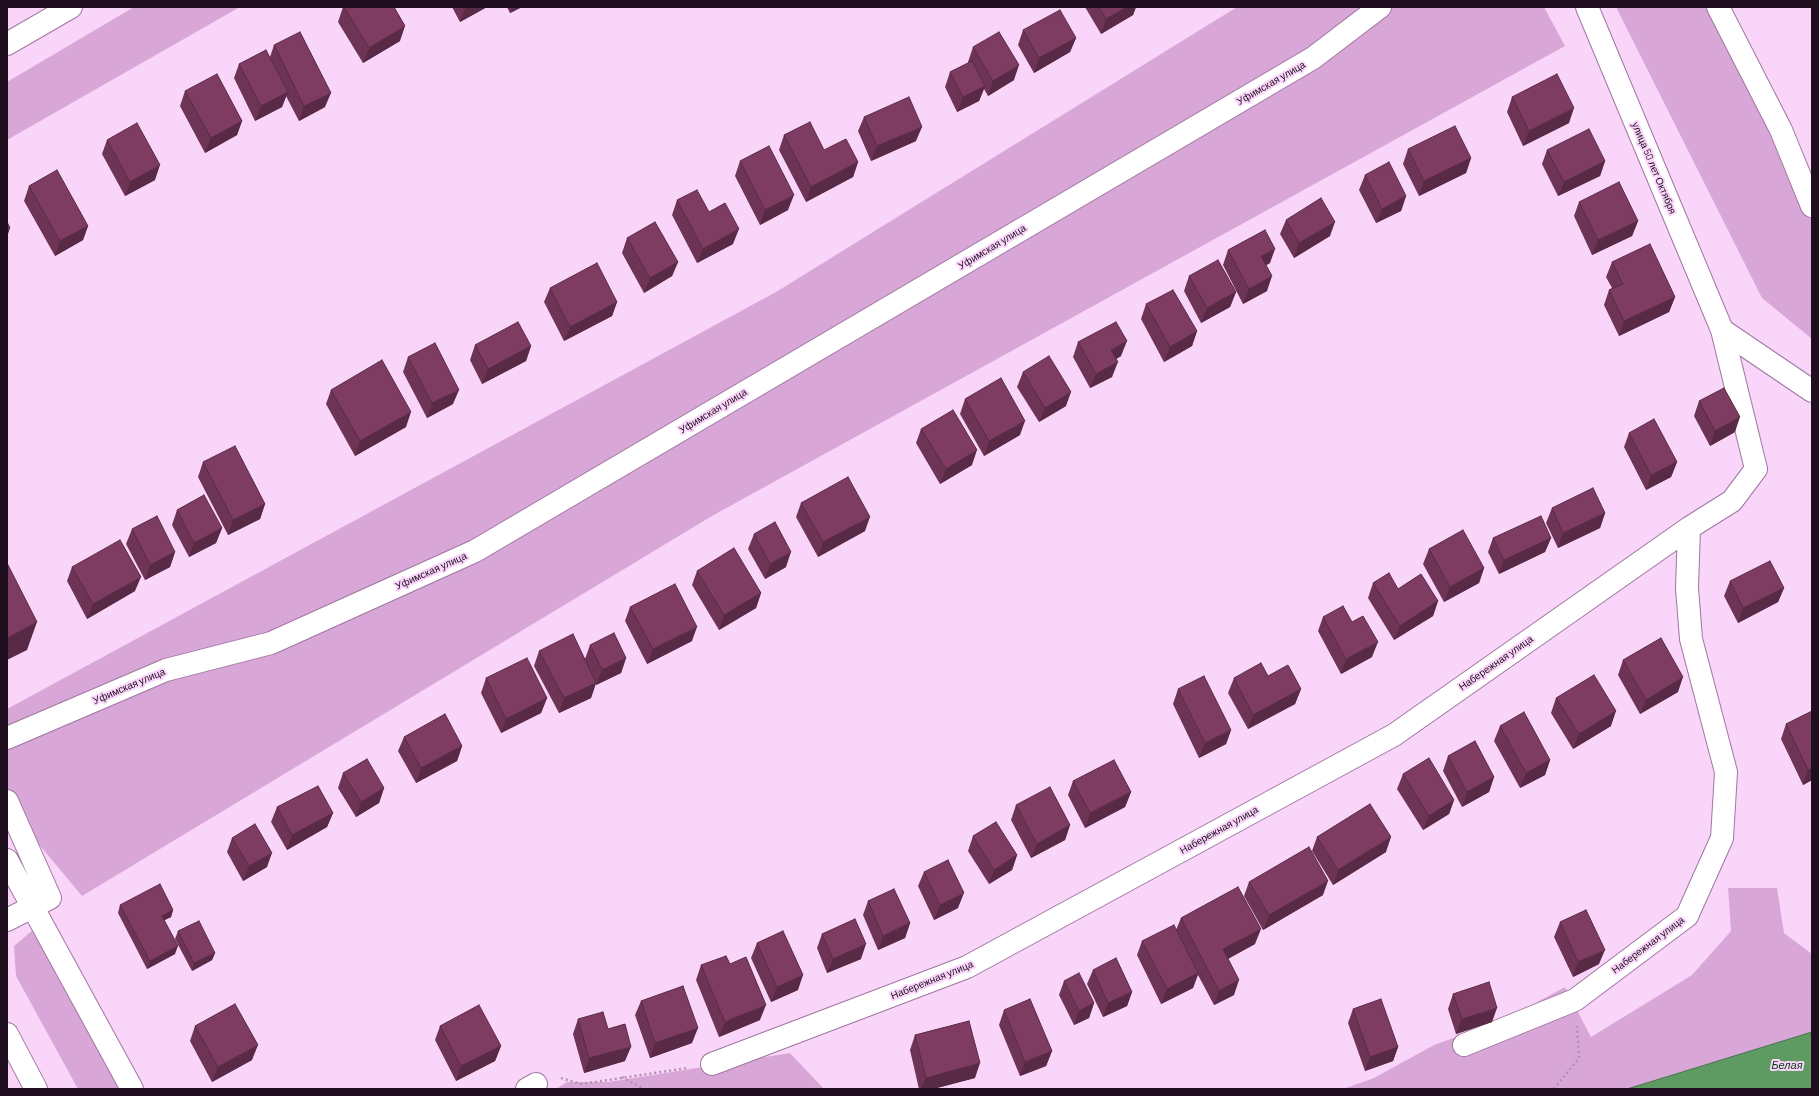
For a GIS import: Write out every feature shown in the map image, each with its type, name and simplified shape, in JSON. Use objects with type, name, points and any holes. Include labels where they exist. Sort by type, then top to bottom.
[{"type":"street","points":[[7,44],[71,7]]},
{"type":"street","name":"Уфимская улица","points":[[7,738],[166,670],[270,643],[475,551],[1314,58],[1380,7]]},
{"type":"street","name":"улица 50 лет Октября","points":[[1586,7],[1722,330],[1756,469]]},
{"type":"street","points":[[1718,7],[1781,130],[1812,206]]},
{"type":"street","points":[[1722,330],[1812,391]]},
{"type":"street","name":"Набережная улица","points":[[712,1064],[967,967],[1394,735],[1689,528],[1732,501],[1756,469]]},
{"type":"street","name":"Набережная улица","points":[[1464,1045],[1575,1000],[1687,916],[1722,838],[1726,772],[1691,639],[1687,588],[1689,528]]},
{"type":"street","points":[[7,801],[50,898],[7,920]]},
{"type":"street","points":[[7,860],[132,1089]]},
{"type":"street","points":[[7,1034],[36,1089]]},
{"type":"path","points":[[1554,1089],[1579,1058],[1575,1000]]},
{"type":"path","points":[[532,1086],[559,1077],[581,1084],[712,1064]]},
{"type":"path","points":[[622,1077],[644,1089]]},
{"type":"shaded area","points":[[134,7],[240,7],[7,140],[7,82]]},
{"type":"shaded area","points":[[1237,7],[1544,7],[1565,46],[712,516],[82,896],[7,806],[7,709],[776,292]]},
{"type":"shaded area","points":[[1616,7],[1730,7],[1812,202],[1812,339],[1762,298]]},
{"type":"shaded area","points":[[1728,888],[1777,888],[1784,933],[1812,954],[1812,1032],[1627,1089],[1343,1089],[1374,1078],[1434,1045],[1506,1019],[1565,987],[1591,1037],[1692,975],[1731,931]]},
{"type":"shaded area","points":[[34,929],[112,1070],[118,1089],[78,1089],[16,976],[14,946]]},
{"type":"shaded area","points":[[790,1053],[824,1089],[556,1089],[567,1082],[609,1082]]},
{"type":"water","name":"Белая","points":[[1812,1032],[1812,1089],[1627,1089]]},
{"type":"building","points":[[344,7],[394,7],[405,26],[369,48]]},
{"type":"building","points":[[1099,7],[1127,7],[1106,19]]},
{"type":"building","points":[[1060,10],[1076,38],[1039,58],[1023,30]]},
{"type":"building","points":[[300,32],[331,93],[304,106],[274,45]]},
{"type":"building","points":[[999,32],[1019,65],[993,81],[973,47]]},
{"type":"building","points":[[266,50],[288,92],[261,106],[239,64]]},
{"type":"building","points":[[972,61],[985,86],[963,97],[950,72]]},
{"type":"building","points":[[217,74],[242,121],[211,138],[185,91]]},
{"type":"building","points":[[1557,74],[1574,108],[1529,131],[1512,97]]},
{"type":"building","points":[[909,97],[922,127],[877,146],[864,117]]},
{"type":"building","points":[[810,122],[824,150],[846,139],[858,162],[811,187],[784,135]]},
{"type":"building","points":[[137,123],[160,165],[130,182],[107,140]]},
{"type":"building","points":[[1455,126],[1471,158],[1424,181],[1408,149]]},
{"type":"building","points":[[1589,129],[1605,161],[1564,182],[1547,150]]},
{"type":"building","points":[[769,146],[794,195],[765,210],[740,161]]},
{"type":"building","points":[[1389,162],[1406,196],[1382,209],[1365,175]]},
{"type":"building","points":[[57,170],[88,226],[60,241],[29,186]]},
{"type":"building","points":[[1619,182],[1638,221],[1598,240],[1579,202]]},
{"type":"building","points":[[697,190],[709,212],[725,203],[739,229],[703,249],[677,200]]},
{"type":"building","points":[[1321,198],[1335,222],[1299,243],[1286,220]]},
{"type":"building","points":[[7,222],[10,228],[7,230]]},
{"type":"building","points":[[655,222],[678,262],[650,278],[627,238]]},
{"type":"building","points":[[1265,230],[1275,249],[1261,256],[1272,276],[1249,289],[1228,250]]},
{"type":"building","points":[[1650,244],[1675,297],[1624,321],[1609,290],[1623,284],[1612,262]]},
{"type":"building","points":[[1218,260],[1236,292],[1207,308],[1189,276]]},
{"type":"building","points":[[597,263],[617,302],[570,327],[550,288]]},
{"type":"building","points":[[1173,290],[1197,331],[1170,347],[1146,304]]},
{"type":"building","points":[[518,322],[531,346],[488,369],[475,345]]},
{"type":"building","points":[[1116,322],[1127,341],[1111,350],[1118,362],[1096,374],[1078,342]]},
{"type":"building","points":[[435,343],[459,390],[432,403],[408,357]]},
{"type":"building","points":[[1049,356],[1071,392],[1045,408],[1023,372]]},
{"type":"building","points":[[382,360],[411,412],[360,441],[331,390]]},
{"type":"building","points":[[1001,378],[1025,421],[989,441],[965,399]]},
{"type":"building","points":[[1724,388],[1740,417],[1715,431],[1699,401]]},
{"type":"building","points":[[953,410],[977,450],[946,469],[921,429]]},
{"type":"building","points":[[1654,419],[1677,462],[1651,475],[1629,433]]},
{"type":"building","points":[[235,446],[265,504],[233,520],[203,462]]},
{"type":"building","points":[[848,477],[870,517],[823,542],[801,503]]},
{"type":"building","points":[[1593,488],[1605,513],[1563,533],[1552,508]]},
{"type":"building","points":[[204,495],[222,528],[194,543],[177,510]]},
{"type":"building","points":[[157,516],[175,552],[150,565],[132,529]]},
{"type":"building","points":[[1541,516],[1551,538],[1504,560],[1493,538]]},
{"type":"building","points":[[775,522],[791,552],[770,564],[754,534]]},
{"type":"building","points":[[1463,530],[1484,568],[1450,587],[1429,549]]},
{"type":"building","points":[[120,540],[141,577],[93,604],[72,567]]},
{"type":"building","points":[[734,548],[761,593],[724,615],[697,571]]},
{"type":"building","points":[[1770,561],[1784,588],[1743,608],[1730,581]]},
{"type":"building","points":[[7,563],[37,622],[7,638]]},
{"type":"building","points":[[1389,573],[1398,589],[1421,574],[1438,601],[1400,626],[1373,583]]},
{"type":"building","points":[[675,584],[697,627],[653,649],[630,607]]},
{"type":"building","points":[[1343,606],[1352,622],[1363,616],[1378,642],[1346,659],[1323,617]]},
{"type":"building","points":[[614,633],[626,658],[602,670],[590,645]]},
{"type":"building","points":[[573,634],[596,683],[564,698],[539,651]]},
{"type":"building","points":[[1661,638],[1683,677],[1646,700],[1623,660]]},
{"type":"building","points":[[527,658],[547,698],[506,719],[486,678]]},
{"type":"building","points":[[1261,663],[1268,676],[1288,665],[1301,689],[1253,715],[1234,678]]},
{"type":"building","points":[[1594,675],[1616,711],[1579,734],[1556,698]]},
{"type":"building","points":[[1204,676],[1231,730],[1205,743],[1178,689]]},
{"type":"building","points":[[1812,711],[1812,768],[1808,770],[1786,724]]},
{"type":"building","points":[[1524,712],[1550,760],[1526,773],[1500,726]]},
{"type":"building","points":[[445,714],[462,746],[421,768],[404,737]]},
{"type":"building","points":[[1475,741],[1494,777],[1467,792],[1448,756]]},
{"type":"building","points":[[1429,758],[1454,800],[1429,816],[1403,774]]},
{"type":"building","points":[[367,759],[384,788],[361,802],[343,773]]},
{"type":"building","points":[[1114,760],[1131,792],[1090,813],[1073,781]]},
{"type":"building","points":[[318,786],[333,813],[292,835],[277,807]]},
{"type":"building","points":[[1050,787],[1070,825],[1037,844],[1016,805]]},
{"type":"building","points":[[1370,804],[1391,837],[1338,870],[1317,837]]},
{"type":"building","points":[[996,822],[1017,855],[994,870],[973,836]]},
{"type":"building","points":[[255,824],[272,853],[249,866],[232,838]]},
{"type":"building","points":[[1309,847],[1328,881],[1269,915],[1249,882]]},
{"type":"building","points":[[948,860],[964,893],[940,905],[924,872]]},
{"type":"building","points":[[160,884],[173,910],[162,916],[178,946],[150,961],[120,905]]},
{"type":"building","points":[[1238,887],[1261,929],[1223,949],[1239,980],[1219,991],[1181,918]]},
{"type":"building","points":[[894,889],[910,923],[883,936],[868,901]]},
{"type":"building","points":[[1586,910],[1605,950],[1578,962],[1560,922]]},
{"type":"building","points":[[855,919],[866,944],[833,959],[822,934]]},
{"type":"building","points":[[199,921],[215,953],[194,963],[178,931]]},
{"type":"building","points":[[1174,925],[1198,973],[1167,989],[1142,941]]},
{"type":"building","points":[[783,931],[803,975],[777,987],[757,943]]},
{"type":"building","points":[[726,956],[730,964],[746,957],[766,1005],[725,1022],[701,965]]},
{"type":"building","points":[[1116,958],[1132,992],[1108,1003],[1093,970]]},
{"type":"building","points":[[1079,973],[1094,1003],[1079,1011],[1064,981]]},
{"type":"building","points":[[1489,982],[1497,1008],[1462,1019],[1453,994]]},
{"type":"building","points":[[683,986],[698,1028],[655,1043],[641,1001]]},
{"type":"building","points":[[1030,999],[1052,1051],[1025,1062],[1004,1010]]},
{"type":"building","points":[[1381,999],[1398,1047],[1370,1057],[1353,1009]]},
{"type":"building","points":[[235,1004],[258,1045],[218,1067],[195,1026]]},
{"type":"building","points":[[479,1005],[501,1046],[461,1066],[440,1026]]},
{"type":"building","points":[[603,1012],[608,1029],[625,1024],[631,1047],[589,1058],[578,1019]]},
{"type":"building","points":[[969,1021],[980,1063],[926,1078],[915,1035]]}]
